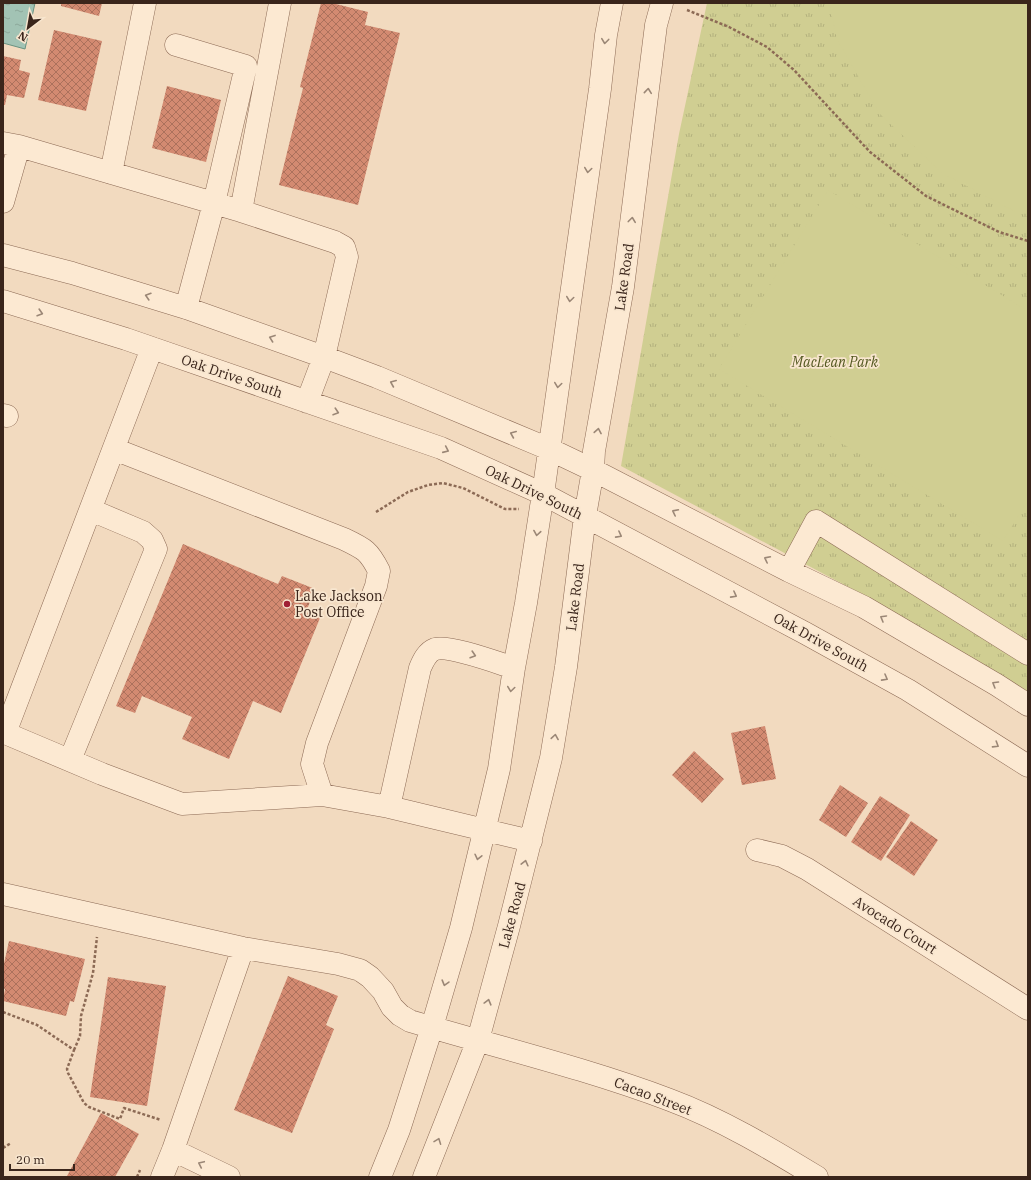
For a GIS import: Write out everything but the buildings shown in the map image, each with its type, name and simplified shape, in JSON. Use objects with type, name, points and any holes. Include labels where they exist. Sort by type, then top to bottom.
[{"type":"street","points":[[111,173],[145,3]]},
{"type":"street","points":[[241,212],[280,3]]},
{"type":"street","points":[[380,1177],[398,1130],[432,1027],[461,928],[500,769],[514,668],[543,494],[600,89],[606,35],[612,3]]},
{"type":"street","name":"Lake Road","points":[[424,1177],[478,1040],[552,758],[566,667],[585,516],[593,470],[594,451],[623,287],[656,25],[661,3]]},
{"type":"street","points":[[176,45],[246,66],[214,203],[186,308]]},
{"type":"street","points":[[3,202],[11,144],[214,203],[335,242],[344,248],[347,256],[324,357],[307,402]]},
{"type":"street","points":[[3,254],[72,273],[186,308],[324,357],[377,376],[549,449],[593,470],[789,571],[864,607],[1028,705]]},
{"type":"street","name":"Oak Drive South","points":[[3,301],[152,348],[441,448],[543,494],[805,632],[908,690],[1028,766]]},
{"type":"street","points":[[152,348],[5,733],[102,774],[182,804],[322,795],[389,807],[531,841]]},
{"type":"street","points":[[114,449],[344,539],[360,546],[371,556],[379,571],[376,586],[317,744],[312,764],[322,795]]},
{"type":"street","points":[[70,760],[156,549],[152,540],[143,532],[91,510]]},
{"type":"street","points":[[789,571],[816,521],[1028,654]]},
{"type":"street","points":[[389,807],[420,668],[425,657],[435,649],[455,650],[514,668]]},
{"type":"street","name":"Avocado Court","points":[[758,850],[782,856],[807,870],[1028,1009]]},
{"type":"street","name":"Cacao Street","points":[[3,894],[243,948],[338,964],[360,970],[370,977],[383,991],[392,1007],[400,1015],[410,1021],[596,1075],[671,1100],[732,1128],[817,1177]]},
{"type":"street","points":[[162,1177],[243,948]]},
{"type":"street","points":[[172,1150],[229,1177]]},
{"type":"path","points":[[687,10],[729,26],[767,47],[794,70],[870,152],[926,196],[999,232],[1028,240]]},
{"type":"path","points":[[376,512],[408,492],[428,485],[443,484],[463,488],[505,509],[525,509]]},
{"type":"path","points":[[99,915],[93,974],[81,1016],[80,1036],[67,1069],[68,1073],[84,1103],[89,1107],[120,1119],[124,1108],[181,1126]]},
{"type":"path","points":[[3,1012],[37,1025],[74,1050]]},
{"type":"path","points":[[3,1148],[11,1143]]},
{"type":"green space","name":"MacLean Park","points":[[707,3],[1028,3],[1028,700],[852,589],[621,466],[679,134]]},
{"type":"green space","points":[[829,3],[1028,3],[1028,214],[1018,213],[942,173],[879,113],[837,39]]},
{"type":"green space","points":[[828,190],[1028,311],[1028,500],[1003,541],[719,369]]},
{"type":"water","points":[[3,3],[35,3],[25,49],[3,43]]},
{"type":"place","name":"Lake Jackson Post Office","points":[[287,604]]}]
